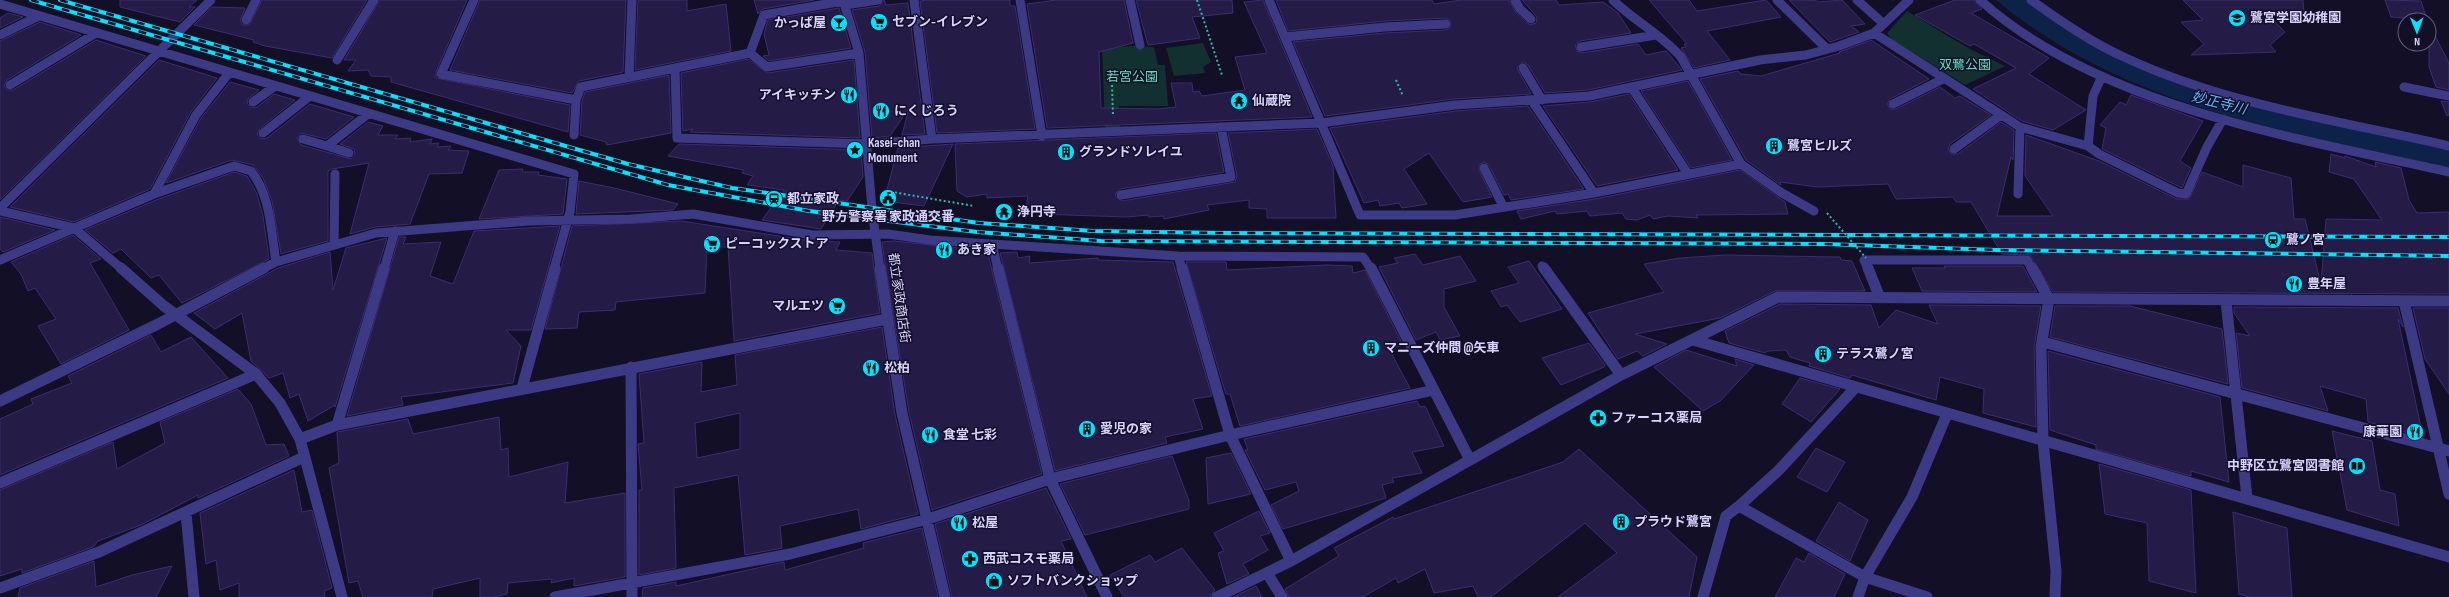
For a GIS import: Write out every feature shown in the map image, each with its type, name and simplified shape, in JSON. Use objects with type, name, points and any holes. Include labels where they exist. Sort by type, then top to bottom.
[{"type":"street","points":[[0,209],[211,0]]},
{"type":"street","points":[[246,20],[256,0]]},
{"type":"street","points":[[337,60],[374,0]]},
{"type":"street","points":[[474,0],[441,74],[576,100]]},
{"type":"street","points":[[628,77],[632,0]]},
{"type":"street","points":[[750,54],[764,15],[844,2],[878,0]]},
{"type":"street","points":[[914,0],[932,139]]},
{"type":"street","points":[[1020,0],[1042,136]]},
{"type":"street","points":[[1130,0],[1140,45]]},
{"type":"street","points":[[1269,0],[1321,123],[1331,152],[1360,216],[1455,215],[1503,206],[1594,193],[1741,164]]},
{"type":"street","points":[[1515,0],[1520,9],[1531,19]]},
{"type":"street","points":[[1613,0],[1633,19],[1671,44],[1688,67],[1690,76],[1741,164],[1782,193],[1814,211]]},
{"type":"street","points":[[1777,0],[1827,49]]},
{"type":"street","points":[[1857,0],[1884,24]]},
{"type":"street","points":[[675,68],[678,138],[868,144],[932,139],[1042,136],[1321,123],[1455,105],[1589,96],[1690,76],[1760,60],[1806,55],[1874,33],[1909,0]]},
{"type":"street","points":[[1980,0],[2031,39],[2061,57],[2102,76],[2223,119],[2449,172]]},
{"type":"street","points":[[2031,0],[2048,14],[2097,44],[2126,58],[2197,86],[2244,99],[2449,146]]},
{"type":"street","name":"都立家政商店街","points":[[844,2],[859,53],[876,235],[887,319],[902,413],[945,597]]},
{"type":"street","points":[[0,4],[574,174],[568,219],[522,388]]},
{"type":"street","points":[[0,35],[39,16]]},
{"type":"street","points":[[1285,37],[1385,27],[1446,24]]},
{"type":"street","points":[[10,85],[96,33]]},
{"type":"street","points":[[1874,33],[1943,79],[1957,86],[2020,127],[2088,146],[2098,154],[2178,193],[2186,194],[2201,164],[2207,146],[2223,119]]},
{"type":"street","points":[[1581,47],[1656,35]]},
{"type":"street","points":[[574,135],[576,100],[581,87],[750,54],[767,67],[859,53]]},
{"type":"street","points":[[1523,68],[1542,100]]},
{"type":"street","points":[[154,194],[195,115],[215,87],[229,73]]},
{"type":"street","points":[[2088,146],[2093,96],[2102,76]]},
{"type":"street","points":[[1893,104],[1943,79]]},
{"type":"street","points":[[252,102],[275,86]]},
{"type":"street","points":[[2404,87],[2449,96]]},
{"type":"street","points":[[1632,88],[1688,174]]},
{"type":"street","points":[[263,133],[310,96]]},
{"type":"street","points":[[1532,101],[1594,193]]},
{"type":"street","points":[[327,146],[368,114]]},
{"type":"street","points":[[1954,149],[2001,115]]},
{"type":"street","points":[[1120,194],[1231,177],[1221,127]]},
{"type":"street","points":[[2018,194],[2020,127]]},
{"type":"street","points":[[303,139],[349,153]]},
{"type":"street","points":[[0,260],[154,194],[234,166],[242,166],[251,171],[259,182],[265,199],[276,262]]},
{"type":"street","points":[[1484,168],[1503,206]]},
{"type":"street","points":[[334,246],[335,174]]},
{"type":"street","points":[[0,209],[74,228],[174,314],[256,374],[280,403],[300,439],[342,597]]},
{"type":"street","points":[[0,401],[158,324],[174,314],[276,262],[376,233],[568,219],[631,219],[693,214],[809,235],[888,234],[930,240],[1178,256],[1363,257],[1470,460]]},
{"type":"street","points":[[337,425],[395,231]]},
{"type":"street","points":[[992,244],[1050,479],[1107,597]]},
{"type":"street","points":[[1178,256],[1230,435],[1291,561]]},
{"type":"street","points":[[1880,298],[1864,260],[2027,260],[2049,300]]},
{"type":"street","points":[[1542,266],[1621,375]]},
{"type":"street","points":[[1217,597],[1291,561],[1621,375],[1778,297],[2049,300],[2449,301]]},
{"type":"street","points":[[2049,300],[2045,309],[2043,342],[2041,347],[2043,441],[2056,571],[2055,597]]},
{"type":"street","points":[[2226,300],[2238,396],[2247,498]]},
{"type":"street","points":[[2404,301],[2444,450],[2449,494]]},
{"type":"street","points":[[300,439],[337,425],[522,388],[887,319]]},
{"type":"street","points":[[1693,340],[1855,388],[2247,498],[2449,557]]},
{"type":"street","points":[[2043,342],[2238,396],[2444,450]]},
{"type":"street","points":[[631,368],[632,597]]},
{"type":"street","points":[[0,483],[83,445],[154,418],[256,374]]},
{"type":"street","points":[[1703,597],[1726,516],[1778,471],[1855,388]]},
{"type":"street","points":[[555,597],[790,554],[928,520],[1050,479],[1230,435],[1434,390]]},
{"type":"street","points":[[1858,597],[1865,577],[1912,497],[1947,414]]},
{"type":"street","points":[[0,588],[99,552],[304,457]]},
{"type":"street","points":[[1739,506],[1865,577],[1927,597]]},
{"type":"street","points":[[186,513],[194,597]]},
{"type":"street","points":[[1267,573],[1282,597]]},
{"type":"path","points":[[1197,0],[1222,75]]},
{"type":"path","points":[[1112,85],[1114,133]]},
{"type":"path","points":[[872,190],[974,206]]},
{"type":"path","points":[[1827,213],[1866,258]]},
{"type":"green space","name":"双鷺公園","points":[[1907,11],[1968,48],[2005,66],[1965,85],[1891,39],[1887,33]]},
{"type":"green space","points":[[1203,43],[1211,62],[1203,67],[1205,73],[1174,76],[1166,48]]},
{"type":"green space","name":"若宮公園","points":[[1133,46],[1154,47],[1158,65],[1165,65],[1168,106],[1119,106],[1120,129],[1105,130],[1102,48]]},
{"type":"water","name":"妙正寺川","points":[[1996,0],[2026,0],[2042,13],[2172,80],[2449,149],[2449,168],[2270,127],[2212,111],[2155,91],[2100,67],[2047,37]]},
{"type":"building","points":[[120,0],[197,0],[189,7],[195,7],[180,22],[120,7]]},
{"type":"building","points":[[262,0],[367,0],[332,58],[265,46],[253,42],[254,40],[194,25],[212,7],[245,8],[240,21],[243,25],[249,25]]},
{"type":"building","points":[[380,0],[467,0],[436,72],[436,78],[570,105],[568,132],[391,82],[391,77],[371,76],[368,70],[348,71],[356,60],[344,60]]},
{"type":"building","points":[[480,0],[626,0],[623,72],[579,81],[572,93],[450,70]]},
{"type":"building","points":[[638,0],[687,0],[687,11],[726,4],[731,51],[635,70]]},
{"type":"building","points":[[754,0],[814,0],[763,9],[758,14]]},
{"type":"building","points":[[884,0],[886,5],[908,3],[925,134],[902,135],[909,108],[890,136],[872,138],[865,52],[852,10],[879,6]]},
{"type":"building","points":[[1010,0],[1010,6],[1015,6],[1035,129],[937,133],[920,1]]},
{"type":"building","points":[[1056,0],[1124,0],[1133,43],[1099,52],[1101,108],[1157,109],[1176,107],[1171,83],[1192,83],[1193,92],[1199,91],[1202,96],[1245,90],[1235,57],[1267,53],[1244,2],[1263,0],[1312,117],[1047,128],[1027,4]]},
{"type":"building","points":[[1136,0],[1232,0],[1233,13],[1192,17],[1200,38],[1148,45]]},
{"type":"building","points":[[1276,0],[1432,0],[1434,4],[1461,0],[1509,0],[1516,13],[1530,25],[1536,23],[1537,17],[1522,0],[1556,0],[1559,5],[1603,2],[1618,13],[1631,33],[1580,41],[1575,45],[1577,51],[1582,53],[1638,44],[1646,55],[1666,51],[1682,70],[1588,90],[1545,93],[1528,65],[1523,62],[1517,68],[1531,94],[1454,99],[1325,116],[1293,42],[1385,33],[1446,30],[1451,27],[1451,21],[1446,18],[1385,21],[1288,31]]},
{"type":"building","points":[[1649,0],[1689,0],[1697,11],[1766,0],[1781,17],[1707,31],[1730,60],[1694,68],[1681,48],[1686,47],[1684,44],[1687,44]]},
{"type":"building","points":[[1789,0],[1815,0],[1818,2],[1842,0],[1865,24],[1851,26],[1859,32],[1830,42]]},
{"type":"building","points":[[1955,0],[1974,0],[1982,9],[1971,13],[2049,58],[2029,74],[2086,110],[2053,130],[2022,121],[1973,89],[2016,68],[1974,44],[1970,46],[1915,15]]},
{"type":"building","points":[[2183,0],[2303,0],[2304,12],[2269,16],[2285,32],[2270,45],[2276,52],[2191,55],[2204,44],[2181,22],[2203,20]]},
{"type":"building","points":[[2385,0],[2421,1],[2424,12],[2397,12],[2397,18],[2391,17]]},
{"type":"building","points":[[839,8],[851,48],[769,61],[763,56],[769,55],[764,34],[768,20]]},
{"type":"building","points":[[8,13],[23,17],[0,28],[0,18]]},
{"type":"building","points":[[40,22],[81,35],[7,80],[4,86],[7,90],[13,90],[96,40],[146,56],[0,200],[0,41]]},
{"type":"building","points":[[1871,40],[1929,79],[1890,99],[1887,104],[1890,109],[1896,109],[1940,87],[1955,98],[1960,96],[1991,115],[1950,144],[1948,149],[1951,154],[1958,154],[2001,122],[2014,130],[2013,160],[2011,157],[1997,216],[2053,216],[2025,176],[2026,135],[2099,161],[2177,199],[2189,199],[2202,172],[2243,187],[2243,165],[2291,178],[2294,219],[2305,219],[2321,284],[2326,219],[2382,220],[2354,179],[2329,172],[2331,154],[2345,158],[2345,156],[2376,167],[2375,162],[2401,168],[2409,200],[2417,213],[2449,212],[2449,294],[2053,292],[2030,255],[2002,254],[1971,202],[1956,202],[1953,197],[1896,199],[1888,184],[1818,187],[1780,182],[1781,185],[1746,160],[1700,79],[1738,71],[1741,74],[1761,76],[1840,53],[1839,52]]},
{"type":"building","points":[[2437,40],[2449,63],[2449,90],[2436,87],[2429,67],[2429,52],[2437,52]]},
{"type":"building","points":[[748,59],[768,73],[854,60],[860,138],[690,132],[693,129],[683,131],[681,73]]},
{"type":"building","points":[[159,60],[217,78],[191,112],[150,189],[74,222],[10,207]]},
{"type":"building","points":[[669,75],[671,133],[607,145],[606,142],[580,135],[582,101],[585,92]]},
{"type":"building","points":[[1688,81],[1732,160],[1691,168],[1641,91]]},
{"type":"building","points":[[230,82],[259,90],[248,99],[247,103],[251,108],[257,107],[274,94],[295,100],[259,129],[257,134],[261,139],[267,138],[310,104],[354,117],[326,139],[301,133],[297,138],[301,145],[351,159],[355,154],[354,149],[340,144],[368,122],[383,126],[378,135],[398,135],[395,139],[411,138],[410,142],[432,139],[430,144],[439,143],[437,147],[451,146],[448,150],[469,151],[462,173],[429,174],[410,224],[375,227],[350,234],[369,163],[332,169],[328,171],[328,241],[281,254],[272,201],[263,178],[253,165],[232,160],[166,183],[201,118]]},
{"type":"building","points":[[1629,94],[1678,170],[1597,186],[1543,106],[1590,102]]},
{"type":"building","points":[[2131,95],[2203,121],[2180,161],[2191,168],[2182,188],[2102,149],[2106,128],[2100,125],[2120,102],[2126,105]]},
{"type":"building","points":[[2441,101],[2449,102],[2449,115],[2447,116]]},
{"type":"building","points":[[1528,106],[1584,189],[1511,200],[1508,194],[1504,195],[1489,165],[1484,162],[1479,165],[1479,170],[1492,197],[1463,202],[1429,153],[1404,169],[1427,204],[1402,208],[1399,203],[1380,206],[1378,200],[1364,203],[1330,128],[1456,111]]},
{"type":"building","points":[[1317,129],[1333,166],[1336,218],[1267,218],[1267,209],[1249,208],[1249,200],[1207,205],[1209,210],[1164,219],[1163,216],[1149,217],[1148,215],[1127,217],[1038,214],[1039,207],[1026,208],[1028,196],[987,198],[987,194],[967,197],[957,191],[955,144],[1216,133],[1224,172],[1120,189],[1115,196],[1122,201],[1235,182],[1237,176],[1228,133]]},
{"type":"building","points":[[679,144],[861,150],[863,177],[847,201],[839,200],[821,229],[762,220],[784,190],[747,185],[753,176],[742,173],[744,170],[668,156]]},
{"type":"building","points":[[953,144],[924,206],[884,201],[898,148]]},
{"type":"building","points":[[523,169],[522,172],[539,172],[538,175],[567,179],[563,214],[479,219],[499,170]]},
{"type":"building","points":[[1740,170],[1785,202],[1788,214],[1696,215],[1698,218],[1668,216],[1653,219],[1650,215],[1637,220],[1626,219],[1622,213],[1590,216],[1587,211],[1557,214],[1555,211],[1521,219],[1517,211],[1595,199]]},
{"type":"building","points":[[234,172],[247,176],[257,194],[263,216],[269,259],[182,303],[159,275],[151,278],[121,249],[113,253],[85,230],[156,200]]},
{"type":"building","points":[[579,181],[678,204],[673,210],[576,214]]},
{"type":"building","points":[[0,217],[55,230],[3,252],[0,249]]},
{"type":"building","points":[[681,221],[811,241],[840,242],[836,250],[872,253],[880,313],[734,341],[728,247],[707,247],[705,293],[616,302],[615,310],[579,312],[577,328],[545,329],[572,226]]},
{"type":"building","points":[[560,226],[531,330],[506,330],[521,346],[513,383],[401,397],[403,405],[347,416],[399,237],[406,237],[403,244],[441,242],[430,276],[453,284],[474,231]]},
{"type":"building","points":[[73,235],[101,259],[90,263],[129,330],[61,364],[38,326],[56,319],[35,288],[28,291],[21,274],[11,262]]},
{"type":"building","points":[[387,238],[335,407],[335,405],[308,421],[299,394],[290,398],[283,373],[269,378],[251,361],[242,313],[215,329],[194,313],[278,268],[330,252],[333,290],[346,248]]},
{"type":"building","points":[[894,241],[976,250],[979,255],[988,254],[1042,474],[932,510],[909,412],[885,264],[882,242]]},
{"type":"building","points":[[1017,252],[1018,258],[1030,256],[1029,263],[1098,258],[1098,260],[1173,262],[1212,396],[1193,399],[1203,429],[1165,437],[1167,443],[1055,471],[1000,253]]},
{"type":"building","points":[[1415,254],[1423,265],[1460,256],[1476,281],[1444,289],[1444,307],[1460,336],[1440,340],[1436,332],[1416,340],[1379,267],[1398,263],[1394,258]]},
{"type":"building","points":[[1725,255],[1840,257],[1841,260],[1852,261],[1865,291],[1775,291],[1720,318],[1635,334],[1667,344],[1643,356],[1637,351],[1618,359],[1588,313],[1664,292],[1644,264],[1680,258]]},
{"type":"building","points":[[1529,261],[1562,309],[1520,322],[1507,305],[1501,307],[1491,291],[1519,283],[1508,267]]},
{"type":"building","points":[[1186,262],[1226,262],[1227,270],[1326,265],[1352,266],[1353,273],[1365,270],[1403,345],[1389,349],[1410,388],[1240,426],[1230,394],[1226,394]]},
{"type":"building","points":[[1944,266],[2023,266],[2037,292],[1922,291],[1912,268],[1945,268]]},
{"type":"building","points":[[1780,304],[1871,305],[1879,328],[1896,310],[1938,324],[1929,305],[2041,306],[2034,347],[2036,427],[1983,413],[1984,389],[1940,377],[1936,400],[1852,375],[1850,378],[1809,366],[1810,363],[1790,357],[1786,350],[1768,351],[1765,353],[1729,343],[1725,331]]},
{"type":"building","points":[[2055,306],[2130,306],[2222,329],[2228,384],[2050,337]]},
{"type":"building","points":[[2234,307],[2398,308],[2403,327],[2398,319],[2423,437],[2368,422],[2366,399],[2320,386],[2328,411],[2242,388],[2236,333],[2250,336],[2234,313]]},
{"type":"building","points":[[2413,308],[2449,308],[2449,394],[2425,359]]},
{"type":"building","points":[[882,327],[895,415],[918,514],[861,529],[858,509],[780,526],[782,548],[745,555],[738,475],[674,488],[676,568],[639,575],[639,490],[642,490],[638,444],[644,443],[639,374],[702,362],[701,392],[737,385],[735,355]],"holes":[[[740,413],[740,449],[697,458],[695,423]]]},
{"type":"building","points":[[151,335],[161,352],[191,337],[228,378],[0,475],[0,419],[33,404],[31,399],[72,383],[68,376]]},
{"type":"building","points":[[1589,343],[1605,365],[1604,367],[1561,385],[1542,358]]},
{"type":"building","points":[[1686,350],[1737,366],[1735,359],[1754,365],[1720,401],[1703,411],[1654,367]]},
{"type":"building","points":[[2048,351],[2220,397],[2229,482],[2191,471],[2191,476],[2096,449],[2096,445],[2050,430]]},
{"type":"building","points":[[1800,378],[1840,389],[1811,422],[1782,404]]},
{"type":"building","points":[[238,389],[251,404],[266,445],[284,444],[289,456],[198,498],[198,495],[141,525],[98,541],[93,547],[22,573],[22,569],[0,576],[0,490],[113,442],[117,469],[165,443],[160,422]]},
{"type":"building","points":[[1417,401],[1420,407],[1425,406],[1444,446],[1412,452],[1422,473],[1392,478],[1394,482],[1382,485],[1386,498],[1283,529],[1271,505],[1299,491],[1296,482],[1265,490],[1245,450],[1248,450],[1244,439]]},
{"type":"building","points":[[499,417],[501,450],[508,448],[509,477],[568,462],[565,503],[625,493],[625,577],[574,586],[574,578],[551,583],[552,579],[508,583],[507,594],[493,597],[480,597],[480,578],[433,589],[432,597],[363,597],[358,581],[349,583],[329,468],[339,463],[337,432],[408,419],[413,434]]},
{"type":"building","name":"中野区立鷺宮図書館","points":[[2332,431],[2372,441],[2380,490],[2395,494],[2399,526],[2347,510]]},
{"type":"building","points":[[1816,448],[1845,462],[1827,492],[1797,477]]},
{"type":"building","points":[[1579,449],[1697,557],[1689,597],[1558,597],[1617,553],[1585,523],[1491,597],[1478,597],[1473,586],[1434,593],[1425,569],[1398,583],[1396,578],[1363,597],[1289,597],[1285,589],[1339,556],[1334,548],[1393,517],[1394,519],[1563,462]]},
{"type":"building","points":[[1231,453],[1251,494],[1208,504],[1206,458]]},
{"type":"building","points":[[1172,456],[1189,501],[1189,509],[1085,535],[1060,484]]},
{"type":"building","points":[[2099,464],[2191,490],[2196,593],[2149,581],[2147,523],[2105,514]]},
{"type":"building","points":[[294,470],[302,512],[312,510],[332,588],[324,591],[325,597],[239,597],[239,583],[220,590],[216,560],[206,564],[200,513]]},
{"type":"building","points":[[1046,488],[1071,539],[1061,541],[1087,597],[952,597],[935,524]]},
{"type":"building","points":[[1839,502],[1868,520],[1850,561],[1816,541]]},
{"type":"building","points":[[1259,511],[1270,533],[1260,536],[1268,550],[1243,564],[1249,574],[1227,584],[1218,553],[1224,551],[1214,533]]},
{"type":"building","points":[[2233,512],[2287,528],[2292,597],[2250,597],[2239,594]]},
{"type":"building","points":[[922,528],[938,597],[642,597],[643,588],[676,582],[676,586],[784,562],[785,570],[864,548],[863,543]]},
{"type":"building","points":[[1182,548],[1215,590],[1210,597],[1124,597],[1110,575],[1150,555],[1155,562]]},
{"type":"building","points":[[1809,553],[1845,574],[1834,597],[1775,597],[1796,558],[1804,562]]},
{"type":"building","points":[[94,561],[96,587],[132,575],[172,566],[156,597],[18,597],[20,588]]},
{"type":"building","points":[[1256,586],[1262,597],[1233,597]]},
{"type":"railway","points":[[31,0],[668,185],[809,211],[977,232],[1101,241],[1825,244],[1997,250],[2449,256]]},
{"type":"railway","points":[[60,0],[628,164],[732,188],[979,223],[1093,231],[1223,233],[2449,237]]},
{"type":"place","name":"鷺宮学園幼稚園","points":[[2237,18]]},
{"type":"place","name":"セブン-イレブン","points":[[879,22]]},
{"type":"place","name":"かっぱ屋","points":[[839,23]]},
{"type":"place","name":"アイキッチン","points":[[849,95]]},
{"type":"place","name":"仙蔵院","points":[[1239,101]]},
{"type":"place","name":"にくじろう","points":[[881,111]]},
{"type":"place","name":"鷺宮ヒルズ","points":[[1774,146]]},
{"type":"place","name":"Kasei-chan Monument","points":[[855,150]]},
{"type":"place","name":"グランドソレイユ","points":[[1066,152]]},
{"type":"place","name":"野方警察署 家政通交番","points":[[888,198]]},
{"type":"place","name":"都立家政","points":[[774,199]]},
{"type":"place","name":"浄円寺","points":[[1004,212]]},
{"type":"place","name":"鷺ノ宮","points":[[2273,240]]},
{"type":"place","name":"ピーコックストア","points":[[712,244]]},
{"type":"place","name":"あき家","points":[[944,250]]},
{"type":"place","name":"豊年屋","points":[[2294,284]]},
{"type":"place","name":"マルエツ","points":[[837,306]]},
{"type":"place","name":"マニーズ仲間 @矢車","points":[[1371,348]]},
{"type":"place","name":"テラス鷺ノ宮","points":[[1823,354]]},
{"type":"place","name":"松柏","points":[[871,368]]},
{"type":"place","name":"ファーコス薬局","points":[[1598,418]]},
{"type":"place","name":"愛児の家","points":[[1087,429]]},
{"type":"place","name":"康華園","points":[[2415,432]]},
{"type":"place","name":"食堂 七彩","points":[[930,435]]},
{"type":"place","name":"中野区立鷺宮図書館","points":[[2357,466]]},
{"type":"place","name":"プラウド鷺宮","points":[[1621,522]]},
{"type":"place","name":"松屋","points":[[959,523]]},
{"type":"place","name":"西武コスモ薬局","points":[[970,559]]},
{"type":"place","name":"ソフトバンクショップ","points":[[994,581]]}]
